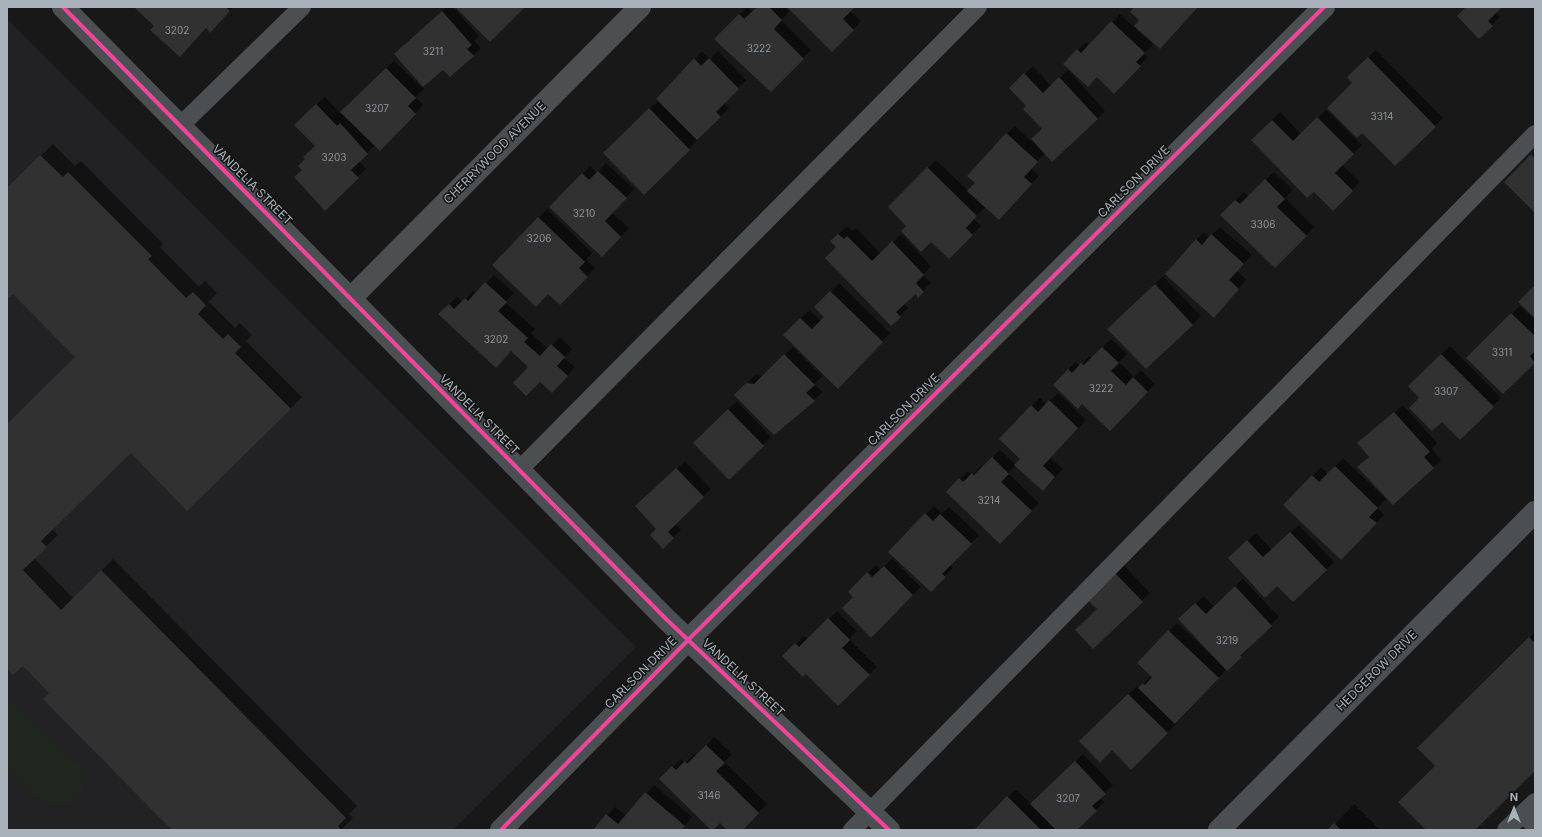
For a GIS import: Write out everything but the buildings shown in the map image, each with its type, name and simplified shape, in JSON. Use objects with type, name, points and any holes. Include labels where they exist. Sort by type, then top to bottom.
[{"type":"street","name":"VANDELIA STREET","points":[[63,7],[688,640],[889,830]]},
{"type":"street","name":"CHERRYWOOD AVENUE","points":[[350,299],[640,7]]},
{"type":"street","name":"CARLSON DRIVE","points":[[501,830],[688,640],[1324,7]]},
{"type":"street","name":"HEDGEROW DRIVE","points":[[1218,830],[1535,512]]},
{"type":"lane","points":[[180,126],[302,7]]},
{"type":"lane","points":[[519,470],[978,7]]},
{"type":"lane","points":[[852,830],[1535,134]]},
{"type":"lane","points":[[1506,830],[1531,814]]},
{"type":"shaded area","points":[[7,19],[636,647],[453,830],[7,830]]},
{"type":"shaded area","points":[[7,699],[73,761],[81,765],[87,772],[81,792],[72,802],[59,805],[38,799],[7,768]]},
{"type":"cycle path","points":[[63,7],[666,619],[889,830]]},
{"type":"cycle path","points":[[501,830],[688,640],[1324,7]]}]
